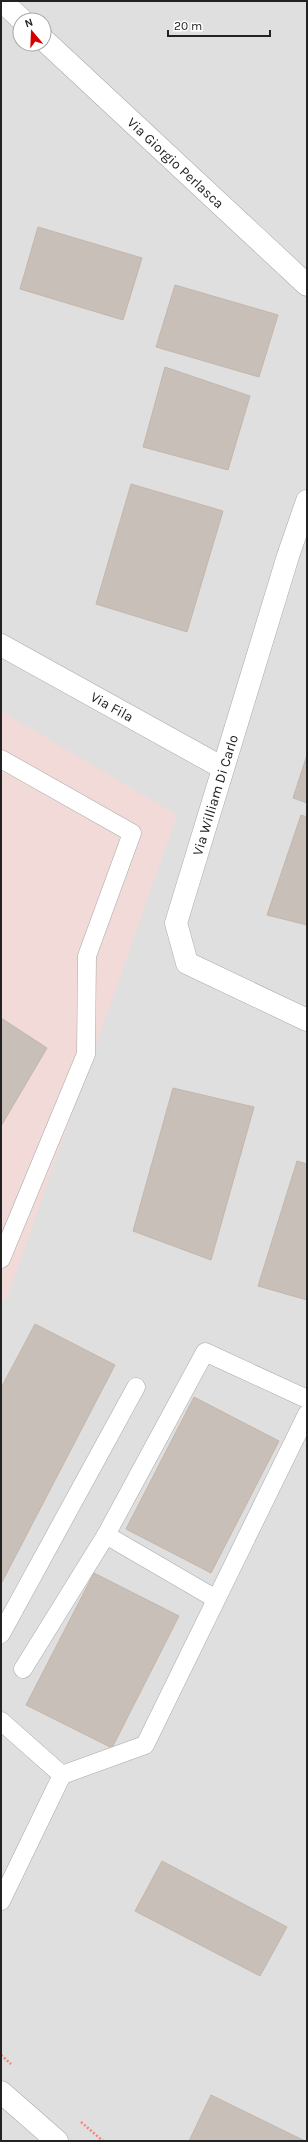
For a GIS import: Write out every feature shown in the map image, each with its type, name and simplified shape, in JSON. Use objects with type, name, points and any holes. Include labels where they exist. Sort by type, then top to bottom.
[{"type":"street","points":[[2,1],[14,12]]},
{"type":"street","name":"Via Giorgio Perlasca","points":[[52,47],[307,285]]},
{"type":"street","name":"Via William Di Carlo","points":[[307,501],[176,923],[187,963],[307,1020]]},
{"type":"street","name":"Via Fila","points":[[1,644],[223,768]]},
{"type":"street","points":[[1,2092],[57,2141]]},
{"type":"lane","points":[[1,759],[132,833],[87,956],[86,1054],[1,1259]]},
{"type":"lane","points":[[22,1669],[106,1536],[205,1352],[307,1398]]},
{"type":"lane","points":[[1,1634],[136,1387]]},
{"type":"lane","points":[[1,1901],[62,1775],[145,1745],[307,1414]]},
{"type":"lane","points":[[106,1536],[216,1599]]},
{"type":"lane","points":[[1,1721],[62,1775]]},
{"type":"shaded area","points":[[1,1],[307,1],[307,2141],[1,2141]]},
{"type":"shaded area","points":[[1,711],[177,815],[7,1298],[1,1304]]},
{"type":"building","points":[[38,227],[142,258],[123,320],[20,289]]},
{"type":"building","points":[[175,285],[278,315],[259,377],[156,347]]},
{"type":"building","points":[[165,367],[250,396],[228,470],[143,447]]},
{"type":"building","points":[[131,484],[223,511],[187,632],[96,604]]},
{"type":"building","points":[[307,755],[307,803],[293,798]]},
{"type":"building","points":[[301,815],[307,817],[307,925],[267,915]]},
{"type":"building","points":[[1,1018],[47,1048],[1,1126]]},
{"type":"building","points":[[173,1088],[254,1107],[211,1260],[133,1231]]},
{"type":"building","points":[[297,1161],[307,1164],[307,1300],[258,1286]]},
{"type":"building","points":[[35,1324],[115,1365],[1,1584],[1,1388]]},
{"type":"building","points":[[194,1397],[279,1441],[211,1573],[126,1529]]},
{"type":"building","points":[[94,1573],[179,1616],[112,1748],[26,1705]]},
{"type":"building","points":[[162,1861],[287,1927],[260,1976],[135,1911]]},
{"type":"building","points":[[211,2095],[305,2141],[189,2141]]}]
